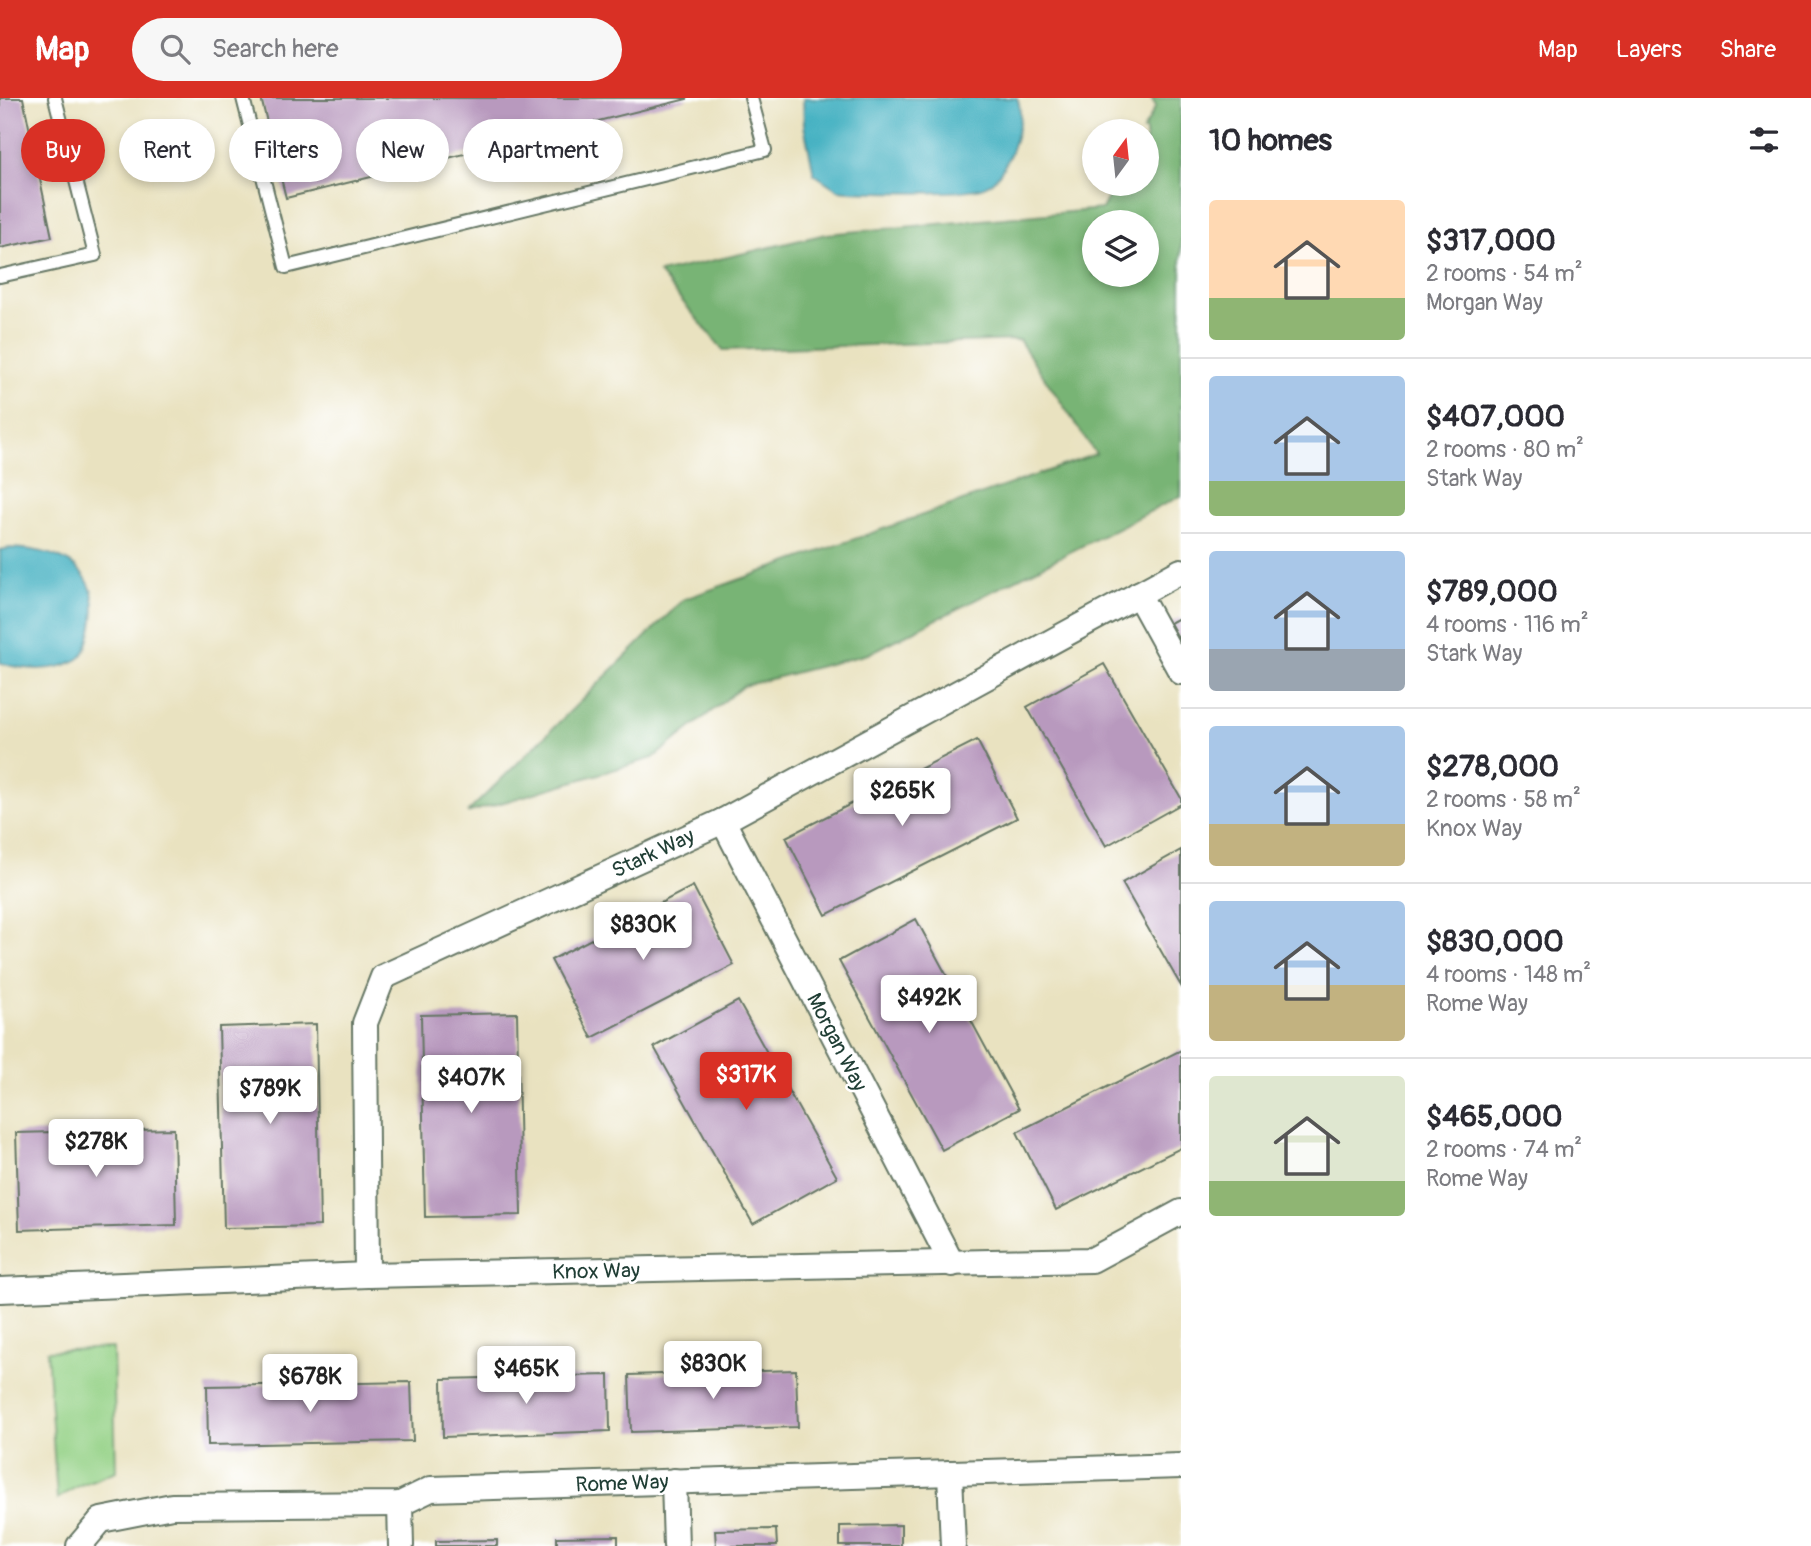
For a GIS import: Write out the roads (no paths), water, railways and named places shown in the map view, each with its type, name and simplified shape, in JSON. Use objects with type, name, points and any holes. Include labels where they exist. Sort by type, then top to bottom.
[{"type":"street","name":"Stark Way","points":[[367,1275],[365,1023],[383,977],[723,821],[1181,570]]},
{"type":"street","points":[[1138,594],[1181,672]]},
{"type":"street","name":"Morgan Way","points":[[723,821],[951,1264]]},
{"type":"street","name":"Knox Way","points":[[0,1290],[367,1275],[1092,1260],[1181,1212]]},
{"type":"street","name":"Rome Way","points":[[79,1546],[101,1520],[172,1506],[400,1504],[431,1489],[1181,1466]]},
{"type":"street","points":[[950,1473],[953,1546]]},
{"type":"street","points":[[674,1481],[676,1546]]},
{"type":"street","points":[[400,1504],[401,1546]]},
{"type":"lane","points":[[0,276],[95,255],[55,98]]},
{"type":"lane","points":[[243,98],[286,267],[765,150],[751,98]]},
{"type":"water","points":[[803,98],[1017,98],[1020,119],[1008,159],[998,176],[988,185],[943,192],[848,191],[838,190],[814,174],[804,126]]},
{"type":"water","points":[[10,548],[47,553],[76,567],[86,578],[92,592],[94,610],[87,646],[78,659],[60,667],[40,669],[0,663],[0,550]]}]
